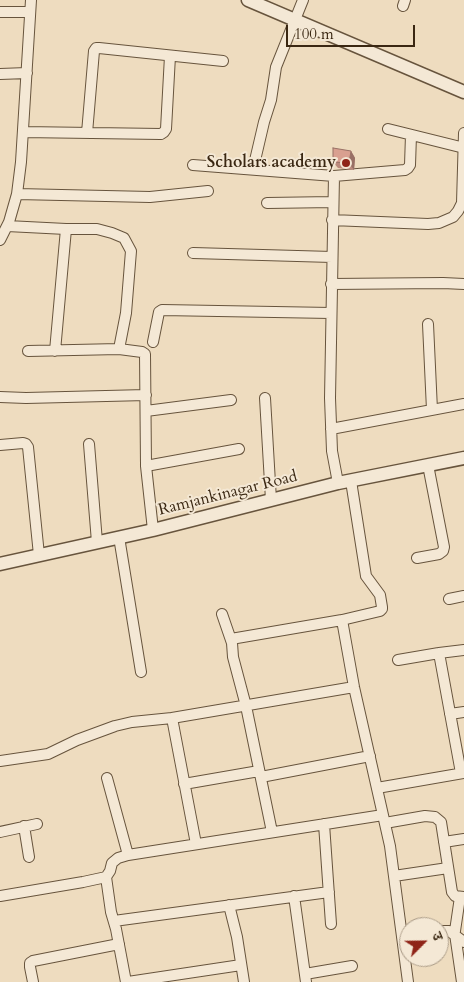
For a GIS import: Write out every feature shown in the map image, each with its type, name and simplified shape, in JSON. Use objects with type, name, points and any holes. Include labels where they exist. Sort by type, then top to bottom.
[{"type":"street","points":[[0,240],[7,226],[17,194],[21,162],[31,0]]},
{"type":"street","points":[[248,0],[464,92]]},
{"type":"street","points":[[253,169],[271,100],[276,67],[303,0]]},
{"type":"street","points":[[0,12],[30,12]]},
{"type":"street","points":[[88,133],[94,51],[96,48],[223,61]]},
{"type":"street","points":[[23,132],[160,134],[164,132],[166,129],[170,56]]},
{"type":"street","points":[[0,74],[27,73]]},
{"type":"street","points":[[388,130],[464,148]]},
{"type":"street","points":[[332,220],[428,224],[439,223],[453,217],[462,202],[464,132]]},
{"type":"street","points":[[193,165],[334,176],[405,170],[410,165],[411,135]]},
{"type":"street","points":[[334,176],[330,398],[332,451],[338,483]]},
{"type":"street","points":[[17,194],[150,197],[208,191]]},
{"type":"street","points":[[267,203],[333,202]]},
{"type":"street","points":[[7,226],[97,229],[124,238],[131,251],[126,313],[119,350]]},
{"type":"street","points":[[55,351],[66,229]]},
{"type":"street","points":[[193,253],[332,257]]},
{"type":"street","points":[[332,284],[464,284]]},
{"type":"street","points":[[152,342],[159,312],[162,310],[331,313]]},
{"type":"street","points":[[428,324],[432,410]]},
{"type":"street","points":[[28,351],[119,350],[142,352],[145,354],[146,466],[153,530]]},
{"type":"street","points":[[0,397],[146,395]]},
{"type":"street","points":[[265,398],[271,500]]},
{"type":"street","points":[[146,411],[231,400]]},
{"type":"street","points":[[331,428],[464,404]]},
{"type":"street","points":[[0,445],[23,443],[28,447],[39,555]]},
{"type":"street","points":[[89,444],[97,542]]},
{"type":"street","points":[[146,466],[239,449]]},
{"type":"street","name":"Ramjankinagar Road","points":[[0,564],[153,530],[351,480],[464,458]]},
{"type":"street","points":[[417,558],[439,554],[443,551],[444,547],[428,465]]},
{"type":"street","points":[[231,639],[342,620],[382,609],[378,592],[366,576],[351,480]]},
{"type":"street","points":[[119,537],[141,672]]},
{"type":"street","points":[[449,599],[464,596]]},
{"type":"street","points":[[222,614],[232,643],[233,657],[246,706],[272,832]]},
{"type":"street","points":[[342,620],[354,687],[390,846],[402,917]]},
{"type":"street","points":[[398,660],[464,650]]},
{"type":"street","points":[[377,788],[463,773],[439,653]]},
{"type":"street","points":[[0,761],[48,754],[77,740],[132,722],[172,718],[354,687]]},
{"type":"street","points":[[450,714],[464,712]]},
{"type":"street","points":[[172,718],[196,844]]},
{"type":"street","points":[[184,784],[370,756]]},
{"type":"street","points":[[107,778],[128,855]]},
{"type":"street","points":[[241,965],[127,982],[111,912],[106,877],[112,863],[118,858],[128,855],[324,824],[425,816],[435,817],[441,822],[452,892],[455,896],[462,897],[455,932],[462,982]]},
{"type":"street","points":[[0,832],[37,824]]},
{"type":"street","points":[[324,824],[331,924]]},
{"type":"street","points":[[24,826],[29,858]]},
{"type":"street","points":[[444,842],[464,839]]},
{"type":"street","points":[[394,876],[448,868]]},
{"type":"street","points":[[0,896],[106,877]]},
{"type":"street","points":[[114,921],[329,892]]},
{"type":"street","points":[[294,896],[306,978],[352,966]]},
{"type":"street","points":[[229,905],[237,937],[244,982]]},
{"type":"street","points":[[449,931],[455,932],[464,942]]},
{"type":"street","points":[[33,982],[30,963],[33,961],[119,944]]},
{"type":"street","points":[[407,967],[408,982]]},
{"type":"building","points":[[333,148],[351,151],[349,163],[333,162]]},
{"type":"place","name":"Scholars academy","points":[[346,163]]}]
